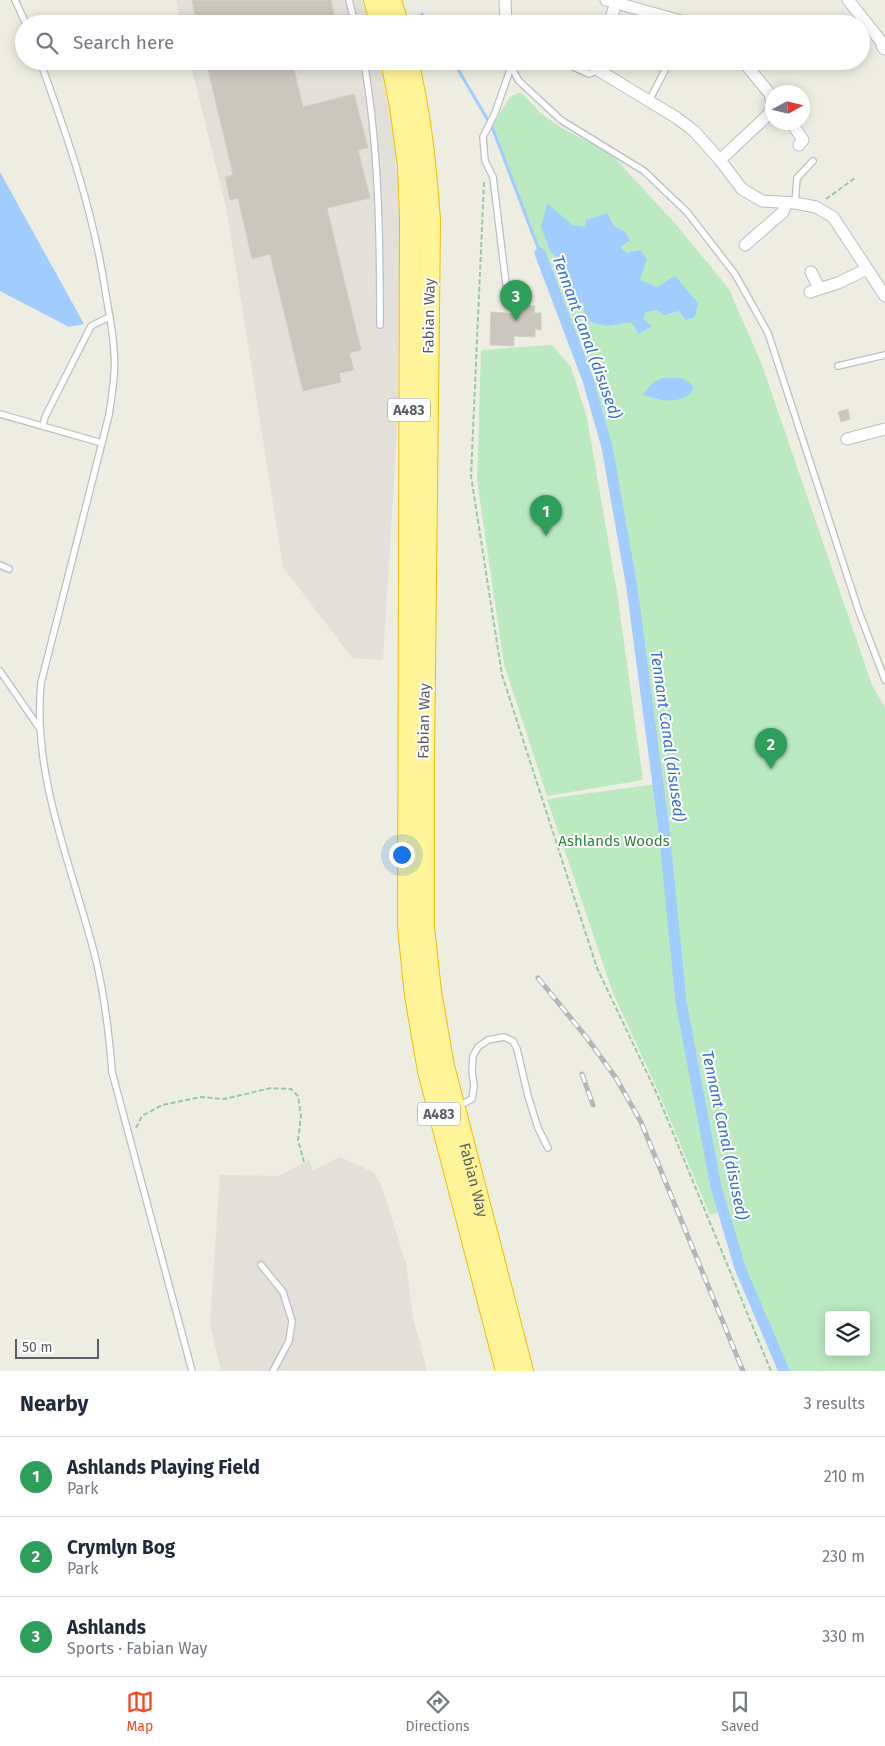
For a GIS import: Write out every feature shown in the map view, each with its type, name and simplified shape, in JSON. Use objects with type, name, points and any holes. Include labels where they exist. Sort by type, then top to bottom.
[{"type":"highway","points":[[374,0],[378,15]]},
{"type":"highway","points":[[392,0],[396,15]]},
{"type":"highway","name":"Fabian Way","points":[[393,70],[408,165],[410,216],[416,759],[424,879],[424,927],[431,992],[444,1066],[523,1371]]},
{"type":"highway","name":"Fabian Way","points":[[410,70],[417,99],[423,142],[430,220],[416,759],[407,850],[408,927],[415,995],[428,1071],[506,1371]]},
{"type":"street","points":[[848,0],[860,15]]},
{"type":"street","points":[[504,1],[505,15]]},
{"type":"street","points":[[610,15],[611,2],[658,15]]},
{"type":"street","points":[[870,28],[884,46]]},
{"type":"street","points":[[604,70],[694,131],[720,160],[742,189],[762,201],[816,207],[833,217],[885,296]]},
{"type":"street","points":[[750,70],[765,88]]},
{"type":"street","points":[[720,160],[765,119]]},
{"type":"street","points":[[797,130],[804,140],[799,145]]},
{"type":"street","points":[[745,245],[783,212],[790,203]]},
{"type":"street","points":[[811,272],[815,290],[838,283],[867,269]]},
{"type":"street","points":[[847,439],[885,429]]},
{"type":"lane","points":[[16,0],[22,15]]},
{"type":"lane","points":[[348,0],[352,15]]},
{"type":"lane","points":[[43,70],[71,146],[100,252],[114,352],[113,390],[102,443],[41,683],[39,705],[43,765],[94,954],[109,1036],[112,1072],[192,1371]]},
{"type":"lane","points":[[365,70],[375,138],[380,256],[380,325]]},
{"type":"lane","points":[[506,284],[493,177],[485,161],[483,137],[495,113],[508,70]]},
{"type":"lane","points":[[514,70],[520,81],[561,120],[644,170],[687,212],[735,274],[768,333],[859,612],[885,680]]},
{"type":"lane","points":[[580,70],[589,74],[594,70]]},
{"type":"lane","points":[[649,101],[665,70]]},
{"type":"lane","points":[[790,203],[797,178],[813,161]]},
{"type":"lane","points":[[43,426],[45,417],[91,326],[109,317]]},
{"type":"lane","points":[[838,366],[885,355]]},
{"type":"lane","points":[[0,414],[102,443]]},
{"type":"lane","points":[[0,565],[9,569]]},
{"type":"lane","points":[[0,671],[40,730]]},
{"type":"lane","points":[[454,1107],[472,1099],[474,1086],[473,1056],[478,1047],[488,1040],[504,1036],[513,1041],[517,1050],[538,1128],[548,1148]]},
{"type":"lane","points":[[261,1265],[283,1292],[292,1321],[289,1341],[273,1371]]},
{"type":"path","points":[[485,161],[472,476],[502,675],[597,968],[660,1103],[771,1371]]},
{"type":"path","points":[[816,207],[855,178]]},
{"type":"path","points":[[130,1138],[142,1116],[162,1105],[201,1097],[224,1099],[271,1088],[291,1089],[298,1096],[301,1116],[298,1140],[304,1162]]},
{"type":"shaded area","points":[[176,0],[362,0],[366,15],[179,15]]},
{"type":"shaded area","points":[[192,70],[381,70],[392,125],[400,221],[397,432],[383,660],[352,658],[283,567],[227,212]]},
{"type":"shaded area","points":[[340,1157],[373,1172],[380,1182],[406,1263],[413,1317],[427,1371],[221,1371],[210,1324],[220,1175],[278,1176],[309,1160],[313,1170]]},
{"type":"green space","points":[[518,93],[523,94],[540,113],[565,130],[609,152],[674,222],[729,289],[762,365],[872,685],[885,708],[885,1371],[784,1371],[740,1268],[716,1187],[681,1002],[664,830],[632,588],[607,447],[588,380],[492,127],[510,97]]},
{"type":"green space","points":[[552,345],[571,367],[587,418],[617,592],[643,780],[547,796],[504,664],[477,480],[481,350]]},
{"type":"green space","name":"Ashlands Woods","points":[[656,784],[679,1002],[714,1188],[722,1211],[710,1215],[659,1093],[613,993],[547,799]]},
{"type":"water","points":[[0,172],[84,324],[69,327],[0,291]]},
{"type":"water","points":[[547,203],[572,225],[585,227],[586,220],[607,213],[614,226],[624,231],[630,240],[620,247],[626,253],[640,250],[647,259],[640,280],[657,287],[675,276],[698,303],[695,317],[686,320],[679,311],[664,315],[657,310],[646,312],[643,319],[652,326],[639,334],[631,322],[606,326],[587,321],[583,307],[584,303],[570,299],[562,287],[564,272],[559,260],[550,251],[541,227]]},
{"type":"water","points":[[663,378],[684,379],[694,388],[685,397],[671,400],[656,399],[643,394],[654,382]]},
{"type":"building","points":[[192,0],[331,0],[334,15],[195,15]]},
{"type":"building","points":[[208,70],[294,70],[303,107],[354,94],[368,148],[358,150],[370,198],[327,208],[361,350],[349,353],[354,370],[339,373],[341,382],[303,391],[270,254],[252,259],[238,198],[230,200],[225,177],[233,175]]},
{"type":"building","points":[[518,305],[535,306],[534,313],[541,313],[541,330],[535,329],[535,337],[514,336],[514,346],[490,345],[491,312],[517,314]]},
{"type":"building","points":[[848,409],[850,419],[841,422],[838,412]]},
{"type":"waterway","points":[[458,70],[492,127],[540,253]]},
{"type":"waterway","name":"Tennant Canal (disused)","points":[[540,253],[588,380],[607,447],[632,588],[664,830],[681,1002],[716,1187],[740,1268],[784,1371]]},
{"type":"railway","points":[[538,978],[587,1038],[616,1078],[641,1122],[743,1371]]},
{"type":"railway","points":[[582,1074],[593,1105]]},
{"type":"place","name":"Ashlands","points":[[516,321]]},
{"type":"place","name":"Ashlands Playing Field","points":[[546,536]]},
{"type":"place","name":"Crymlyn Bog","points":[[771,769]]}]
